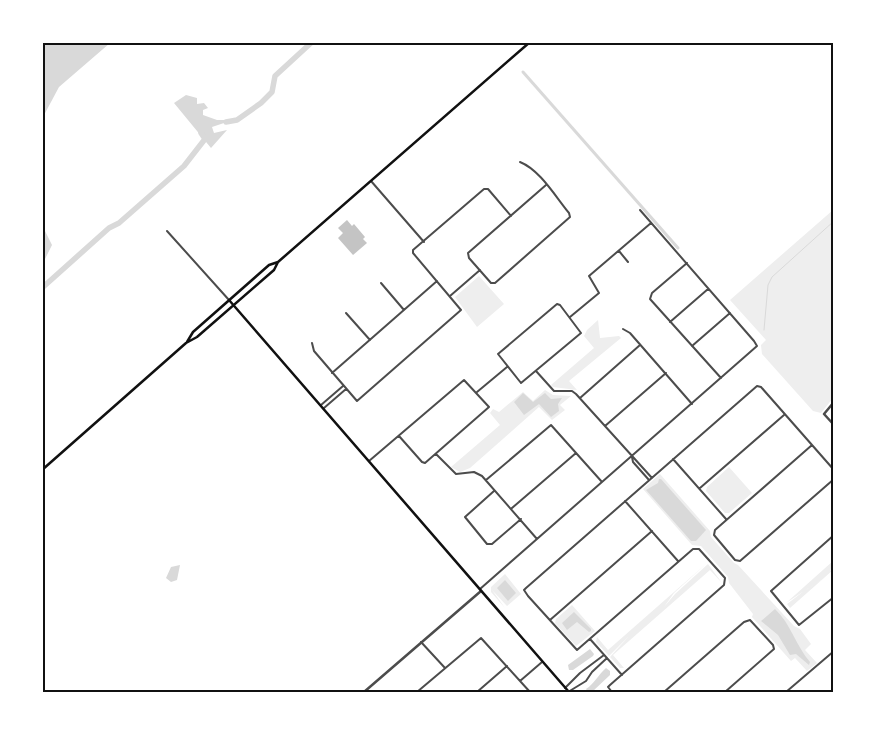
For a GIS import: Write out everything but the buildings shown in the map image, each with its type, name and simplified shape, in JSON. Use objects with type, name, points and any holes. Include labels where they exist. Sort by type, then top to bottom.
[{"type":"main road","points":[[42,470],[186,343],[197,337],[274,270],[278,262],[530,42]]},
{"type":"main road","points":[[186,343],[193,332],[229,300],[269,265],[278,262]]},
{"type":"main road","points":[[229,300],[569,692]]},
{"type":"street","points":[[520,162],[528,165],[546,185],[569,212],[570,217],[495,283],[491,283],[468,254],[546,185]]},
{"type":"street","points":[[371,181],[424,242]]},
{"type":"street","points":[[312,343],[314,351],[357,401],[461,310],[412,254],[484,189],[488,189],[511,216]]},
{"type":"street","points":[[364,692],[755,349],[756,344],[640,210]]},
{"type":"street","points":[[570,317],[599,292],[588,278],[651,223]]},
{"type":"street","points":[[167,231],[229,300]]},
{"type":"street","points":[[619,251],[628,262]]},
{"type":"street","points":[[687,264],[649,298],[721,378]]},
{"type":"street","points":[[450,296],[480,270]]},
{"type":"street","points":[[332,373],[437,281]]},
{"type":"street","points":[[381,283],[404,310]]},
{"type":"street","points":[[670,322],[709,288]]},
{"type":"street","points":[[558,304],[570,317],[582,332],[521,383],[498,354],[558,304]]},
{"type":"street","points":[[346,313],[370,340]]},
{"type":"street","points":[[692,346],[730,313]]},
{"type":"street","points":[[623,329],[640,344],[692,404]]},
{"type":"street","points":[[580,398],[640,344]]},
{"type":"street","points":[[477,392],[507,367]]},
{"type":"street","points":[[536,371],[554,391],[572,391],[580,398],[652,478]]},
{"type":"street","points":[[605,426],[666,373]]},
{"type":"street","points":[[369,461],[466,380],[490,408],[423,463],[399,436]]},
{"type":"street","points":[[322,407],[344,386]]},
{"type":"street","points":[[612,692],[608,687],[726,582],[696,548],[577,650],[524,590],[757,386],[761,387],[834,470]]},
{"type":"street","points":[[322,407],[346,389]]},
{"type":"street","points":[[834,402],[824,412],[824,416],[834,425]]},
{"type":"street","points":[[700,488],[784,414]]},
{"type":"street","points":[[486,480],[550,425],[602,482]]},
{"type":"street","points":[[812,445],[727,519],[714,531],[714,535],[738,562],[834,479]]},
{"type":"street","points":[[511,509],[576,453]]},
{"type":"street","points":[[436,454],[456,474],[474,472],[486,480],[537,539]]},
{"type":"street","points":[[632,457],[649,480]]},
{"type":"street","points":[[673,459],[727,519]]},
{"type":"street","points":[[494,490],[465,517],[490,545],[520,519]]},
{"type":"street","points":[[625,501],[679,561]]},
{"type":"street","points":[[549,620],[652,531]]},
{"type":"street","points":[[834,535],[771,591],[799,625],[834,598]]},
{"type":"street","points":[[664,692],[749,620],[774,647],[724,692]]},
{"type":"street","points":[[417,692],[481,638],[530,692]]},
{"type":"street","points":[[590,639],[622,674]]},
{"type":"street","points":[[421,642],[445,668]]},
{"type":"street","points":[[786,692],[833,653]]},
{"type":"street","points":[[565,688],[580,673],[604,655]]},
{"type":"street","points":[[569,692],[586,681],[592,672],[608,658]]},
{"type":"street","points":[[520,681],[542,662]]},
{"type":"street","points":[[477,692],[507,666]]},
{"type":"shaded area","points":[[43,42],[110,43],[59,87],[43,117]]},
{"type":"shaded area","points":[[186,95],[197,98],[197,104],[204,103],[208,108],[203,110],[203,115],[217,120],[233,120],[212,127],[214,133],[227,130],[211,148],[174,103]]},
{"type":"shaded area","points":[[833,210],[833,398],[821,413],[813,411],[762,354],[761,345],[766,340],[730,300]]},
{"type":"shaded area","points":[[43,227],[52,245],[42,263]]},
{"type":"shaded area","points":[[479,276],[504,304],[477,327],[455,297]]},
{"type":"shaded area","points":[[598,320],[600,338],[619,336],[621,338],[569,381],[577,390],[553,387],[551,385],[594,348],[584,336],[587,330]]},
{"type":"shaded area","points":[[545,390],[553,395],[571,396],[560,405],[565,410],[552,420],[539,407],[470,468],[460,472],[451,467],[500,425],[490,413],[493,409],[499,412],[523,392],[533,401]]},
{"type":"shaded area","points":[[523,393],[533,402],[545,393],[551,399],[562,398],[558,404],[559,411],[551,417],[539,404],[524,415],[514,402]]},
{"type":"shaded area","points":[[729,467],[752,493],[729,513],[725,513],[706,491],[707,487]]},
{"type":"shaded area","points":[[660,474],[710,531],[711,537],[734,563],[738,565],[794,626],[800,629],[811,644],[805,650],[817,663],[807,671],[795,658],[791,661],[752,617],[753,614],[729,583],[728,577],[701,546],[692,545],[643,489]]},
{"type":"shaded area","points":[[659,479],[706,530],[696,541],[691,541],[646,490],[658,483]]},
{"type":"shaded area","points":[[833,561],[829,572],[833,568],[833,570],[790,608],[787,604],[804,591],[786,603]]},
{"type":"shaded area","points":[[707,563],[674,593],[664,607],[675,594],[708,564],[722,583],[710,570],[613,655],[624,668],[620,668],[610,657],[629,636],[609,656],[596,642],[597,637],[608,650]]},
{"type":"shaded area","points":[[180,565],[177,580],[171,582],[166,578],[171,567]]},
{"type":"shaded area","points":[[505,574],[521,594],[507,606],[492,590],[505,608],[491,592],[491,587]]},
{"type":"shaded area","points":[[505,580],[516,593],[508,601],[497,588]]},
{"type":"shaded area","points":[[572,605],[595,631],[576,646],[555,623],[556,619]]},
{"type":"shaded area","points":[[775,609],[785,621],[810,662],[809,665],[796,654],[790,655],[778,635],[761,621]]},
{"type":"shaded area","points":[[574,612],[591,631],[589,632],[577,622],[567,630],[562,623]]},
{"type":"shaded area","points":[[590,649],[594,654],[593,656],[573,670],[569,670],[568,665]]},
{"type":"shaded area","points":[[606,668],[610,671],[610,675],[592,692],[588,692],[586,689]]},
{"type":"waterway","points":[[226,122],[237,120],[261,103],[272,92],[275,76],[312,42]]},
{"type":"waterway","points":[[523,72],[678,248]]},
{"type":"waterway","points":[[834,113],[834,125]]},
{"type":"waterway","points":[[42,288],[109,228],[119,223],[184,166],[205,139],[201,133]]},
{"type":"waterway","points":[[764,330],[768,285],[772,277],[834,221]]}]
